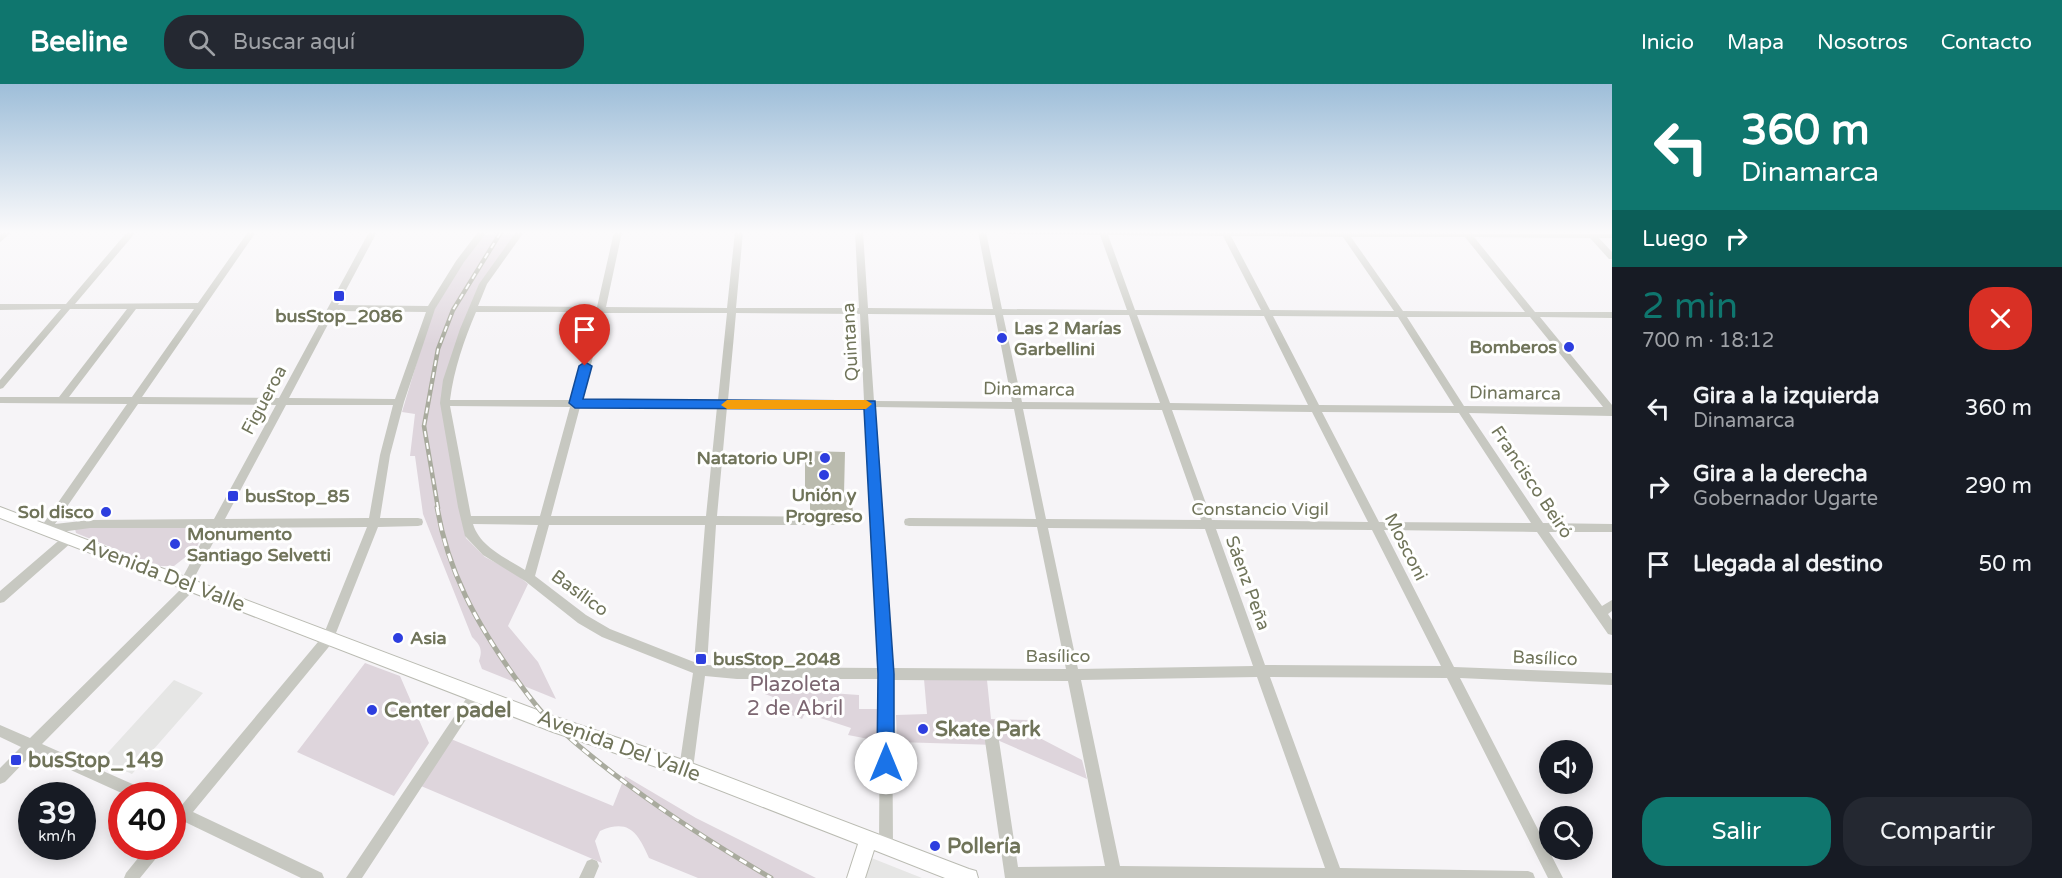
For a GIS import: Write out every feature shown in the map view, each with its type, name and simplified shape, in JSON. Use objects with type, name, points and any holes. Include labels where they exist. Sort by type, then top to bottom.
[{"type":"main road","name":"Avenida Del Valle","points":[[0,512],[553,724],[686,769],[969,878]]},
{"type":"main road","points":[[856,878],[877,844]]},
{"type":"street","points":[[0,386],[100,269]]},
{"type":"street","points":[[45,530],[227,269]]},
{"type":"street","name":"Figueroa","points":[[0,777],[188,585],[281,401],[353,269]]},
{"type":"street","points":[[186,802],[328,639],[374,522],[385,455],[399,402],[431,309],[455,269]]},
{"type":"street","points":[[445,404],[448,380],[472,309],[483,284],[494,269]]},
{"type":"street","points":[[529,578],[610,269]]},
{"type":"street","points":[[686,769],[700,670],[711,522],[735,269]]},
{"type":"street","name":"Quintana","points":[[862,269],[886,674],[877,844]]},
{"type":"street","points":[[989,269],[1115,875]]},
{"type":"street","name":"Sáenz Peña","points":[[1116,269],[1335,877]]},
{"type":"street","name":"Mosconi","points":[[1243,269],[1556,878]]},
{"type":"street","name":"Francisco Beiró","points":[[1369,269],[1461,410],[1612,630]]},
{"type":"street","points":[[1495,269],[1612,411]]},
{"type":"street","points":[[0,307],[202,306]]},
{"type":"street","points":[[62,401],[133,307]]},
{"type":"street","points":[[333,308],[431,309]]},
{"type":"street","points":[[472,309],[1612,315]]},
{"type":"street","points":[[0,400],[399,402]]},
{"type":"street","name":"Dinamarca","points":[[445,404],[870,404],[1612,411]]},
{"type":"street","name":"Basílico","points":[[445,404],[471,536],[487,552],[529,578],[582,619],[606,633],[700,670],[1073,675],[1451,672],[1612,679]]},
{"type":"street","points":[[467,520],[848,521]]},
{"type":"street","points":[[45,530],[90,524],[418,522]]},
{"type":"street","name":"Constancio Vigil","points":[[909,522],[1042,525],[1612,528]]},
{"type":"street","points":[[0,598],[68,538]]},
{"type":"street","points":[[1600,613],[1612,605]]},
{"type":"street","points":[[353,878],[476,694]]},
{"type":"street","points":[[0,731],[112,782]]},
{"type":"street","points":[[991,734],[1012,876],[1528,878]]},
{"type":"street","points":[[186,815],[317,878]]},
{"type":"street","points":[[130,878],[145,860]]},
{"type":"shaded area","points":[[174,680],[203,693],[132,774],[101,760]]},
{"type":"shaded area","points":[[869,857],[922,878],[863,878]]},
{"type":"green space","points":[[458,269],[491,269],[481,283],[446,382],[455,485],[466,538],[485,557],[515,573],[528,584],[508,626],[538,662],[556,699],[482,669],[479,661],[480,648],[472,637],[423,514],[415,456],[410,456],[415,414],[402,412],[431,315]]},
{"type":"green space","points":[[84,526],[198,526],[204,531],[196,549],[174,566],[157,566],[76,533],[75,529]]},
{"type":"green space","name":"Center padel","points":[[365,663],[400,676],[429,743],[394,796],[297,752]]},
{"type":"green space","name":"Plazoleta 2 de Abril","points":[[773,677],[829,677],[830,693],[859,695],[859,709],[877,709],[879,741],[848,735],[851,728],[805,713],[802,719],[769,707],[773,697],[765,694]]},
{"type":"green space","points":[[924,679],[987,680],[991,719],[1031,720],[1034,735],[1082,760],[1087,779],[995,739],[996,745],[897,742],[896,715],[927,714]]},
{"type":"green space","points":[[451,739],[613,806],[625,776],[696,818],[816,878],[698,878],[649,858],[637,835],[619,826],[600,831],[595,841],[602,863],[421,786]]},
{"type":"building","points":[[805,451],[845,452],[844,494],[852,494],[853,516],[810,514],[810,494],[805,494]]},
{"type":"railway","points":[[438,508],[424,426],[438,349],[453,310],[478,269]]},
{"type":"railway","points":[[437,507],[448,553],[465,596],[500,656],[549,720],[632,787],[686,825],[771,878]]},
{"type":"slow traffic","points":[[727,405],[866,404]]},
{"type":"place","name":"busStop_2086","points":[[339,296]]},
{"type":"place","name":"Las 2 Marías Garbellini","points":[[1002,338]]},
{"type":"place","name":"Bomberos","points":[[1569,347]]},
{"type":"place","name":"Natatorio UP!","points":[[825,458]]},
{"type":"place","name":"Unión y Progreso","points":[[824,475]]},
{"type":"place","name":"busStop_85","points":[[233,496]]},
{"type":"place","name":"Sol disco","points":[[106,512]]},
{"type":"place","name":"Monumento Santiago Selvetti","points":[[175,544]]},
{"type":"place","name":"Asia","points":[[398,638]]},
{"type":"place","name":"busStop_2048","points":[[701,659]]},
{"type":"place","name":"Center padel","points":[[372,710]]},
{"type":"place","name":"Skate Park","points":[[923,729]]},
{"type":"place","name":"busStop_149","points":[[16,760]]},
{"type":"place","name":"Pollería","points":[[935,846]]},
{"type":"route","points":[[585,366],[575,403],[870,404],[886,674],[886,763]]}]
